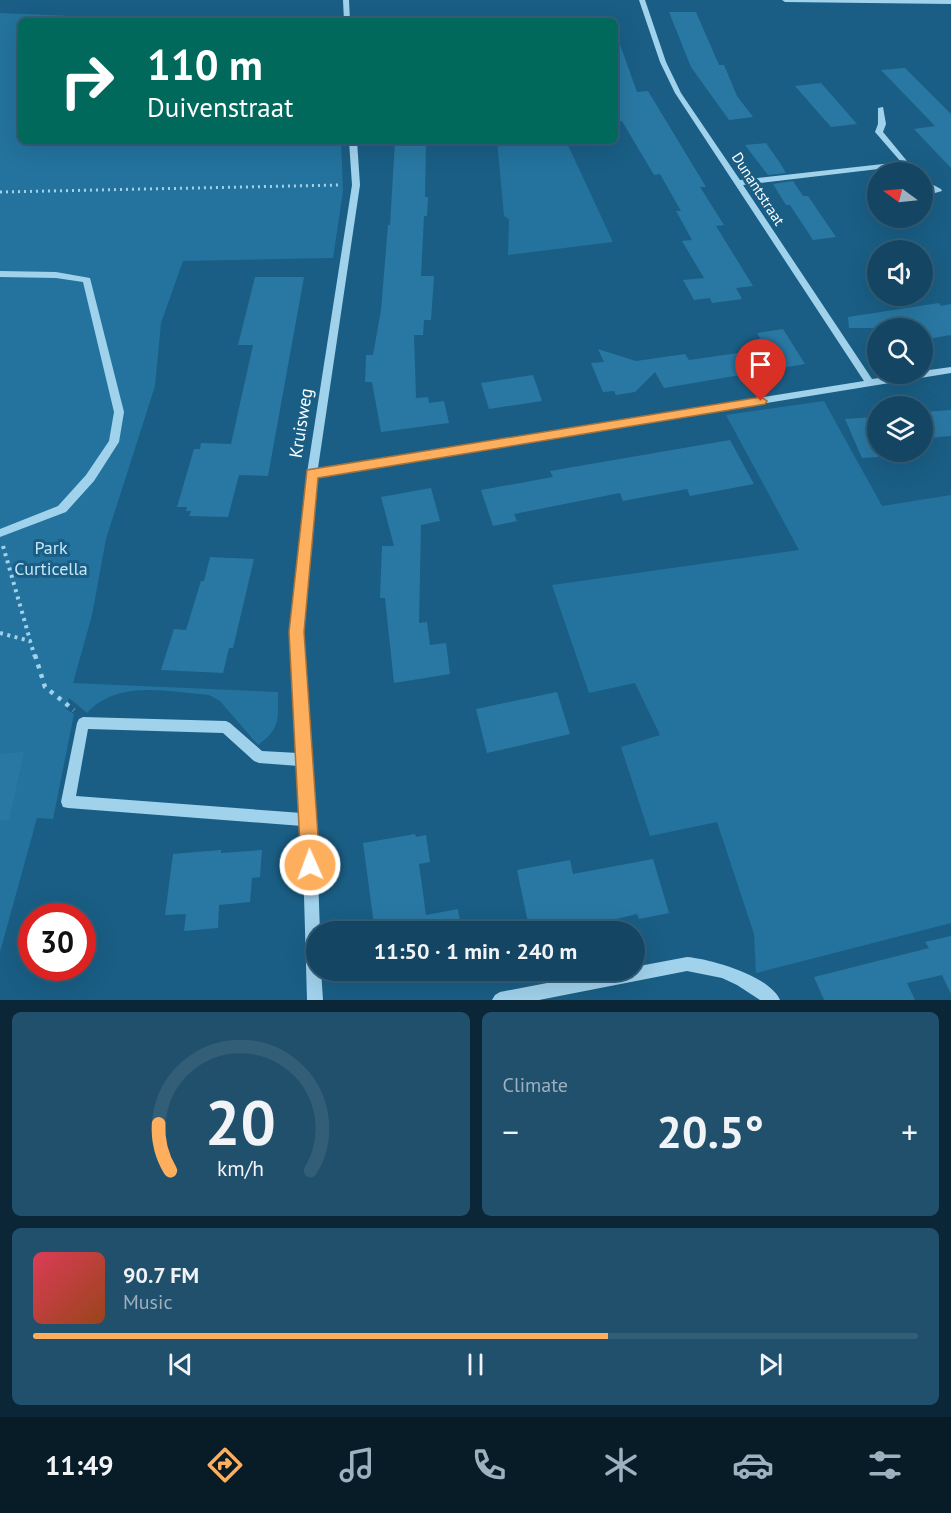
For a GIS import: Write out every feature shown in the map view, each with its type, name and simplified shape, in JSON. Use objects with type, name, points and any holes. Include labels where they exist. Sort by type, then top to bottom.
[{"type":"street","points":[[346,0],[347,18]]},
{"type":"street","name":"Dunantstraat","points":[[642,0],[671,79],[867,378]]},
{"type":"street","points":[[785,0],[951,2]]},
{"type":"street","points":[[881,108],[882,124],[879,132],[903,162]]},
{"type":"street","name":"Kruisweg","points":[[315,1000],[309,820],[297,632],[312,474],[356,184],[353,144]]},
{"type":"street","points":[[737,183],[867,168]]},
{"type":"street","points":[[933,188],[938,191]]},
{"type":"street","points":[[0,274],[56,275],[87,280],[118,412],[114,442],[90,477],[62,508],[0,533]]},
{"type":"street","points":[[933,373],[951,370]]},
{"type":"street","points":[[312,474],[867,383]]},
{"type":"street","points":[[305,760],[259,757],[226,727],[83,723],[68,802],[309,820]]},
{"type":"street","points":[[500,1000],[687,964],[706,965],[728,972],[755,986],[772,1000]]},
{"type":"path","points":[[0,192],[356,184]]},
{"type":"path","points":[[3,545],[45,687],[84,717],[83,723]]},
{"type":"path","points":[[0,633],[30,641]]},
{"type":"green space","name":"Park Curticella","points":[[0,13],[121,18],[18,18],[18,144],[341,144],[343,191],[333,258],[183,261],[161,323],[155,386],[106,539],[92,615],[73,683],[278,692],[278,716],[271,733],[258,745],[220,701],[209,695],[161,690],[128,692],[113,695],[99,702],[87,713],[69,698],[66,709],[74,714],[53,819],[37,818],[0,952]]},
{"type":"green space","points":[[497,144],[567,144],[613,242],[508,255],[509,219],[504,216]]},
{"type":"green space","points":[[824,401],[882,506],[951,495],[951,923],[756,973],[754,934],[717,822],[650,836],[621,747],[660,735],[635,683],[589,693],[552,585],[799,550],[726,415]]},
{"type":"building","points":[[669,12],[696,12],[719,65],[724,65],[737,96],[753,117],[729,120],[691,67]]},
{"type":"building","points":[[618,39],[637,92],[648,91],[706,187],[700,187],[724,225],[716,226],[753,286],[736,288],[742,299],[712,303],[710,298],[694,300],[683,280],[704,278],[682,241],[692,240],[676,211],[681,211],[660,174],[654,175],[622,121],[618,122]]},
{"type":"building","points":[[905,68],[951,114],[951,168],[914,129],[935,126],[881,70]]},
{"type":"building","points":[[821,83],[857,124],[831,127],[795,86]]},
{"type":"building","points":[[766,143],[786,173],[768,175],[745,145]]},
{"type":"building","points":[[395,144],[426,144],[425,197],[428,197],[427,216],[424,216],[421,276],[434,276],[431,320],[424,320],[423,335],[414,335],[416,398],[428,397],[429,403],[444,401],[449,423],[381,432],[372,382],[365,382],[366,355],[373,355],[381,310],[388,225],[390,225]]},
{"type":"building","points":[[793,181],[803,196],[808,196],[836,237],[813,240],[773,184]]},
{"type":"building","points":[[255,277],[304,277],[268,476],[239,475],[228,517],[189,516],[191,511],[186,511],[187,507],[177,507],[194,449],[200,449],[201,443],[231,444],[253,345],[238,345]]},
{"type":"building","points":[[939,303],[941,306],[951,304],[951,335],[933,338],[933,318],[867,318],[867,328],[849,328],[848,317],[933,306],[933,304]]},
{"type":"building","points":[[783,329],[805,364],[664,388],[655,372],[635,392],[616,395],[614,391],[603,392],[591,363],[604,362],[598,349],[636,361],[685,354],[689,360],[766,349],[757,333]]},
{"type":"building","points":[[533,375],[542,401],[489,409],[481,383]]},
{"type":"building","points":[[951,410],[951,436],[933,438],[933,411]]},
{"type":"building","points":[[867,417],[867,458],[862,458],[845,419]]},
{"type":"building","points":[[730,440],[754,484],[690,496],[687,489],[623,501],[620,493],[514,514],[517,521],[493,526],[481,490],[553,477],[550,471]]},
{"type":"building","points":[[431,488],[440,521],[421,525],[419,623],[427,622],[430,645],[446,643],[450,674],[394,683],[385,598],[380,598],[382,546],[394,546],[381,497]]},
{"type":"building","points":[[210,557],[254,559],[233,648],[229,648],[223,673],[161,670],[174,629],[186,630]]},
{"type":"building","points":[[557,692],[570,734],[487,753],[476,709]]},
{"type":"building","points":[[24,752],[9,821],[0,820],[0,754]]},
{"type":"building","points":[[415,834],[416,837],[426,835],[430,862],[419,864],[426,915],[458,909],[460,921],[374,921],[363,843]]},
{"type":"building","points":[[221,850],[221,853],[262,850],[260,877],[252,878],[250,902],[219,905],[218,928],[184,931],[186,914],[165,915],[173,854]]},
{"type":"building","points":[[653,859],[669,913],[639,919],[637,914],[608,921],[528,921],[517,870],[570,860],[573,874]]},
{"type":"building","points":[[951,936],[951,994],[942,975],[907,983],[915,1000],[824,1000],[814,977],[929,948],[925,942]]},
{"type":"route","points":[[310,865],[297,632],[312,474],[761,401]]}]
